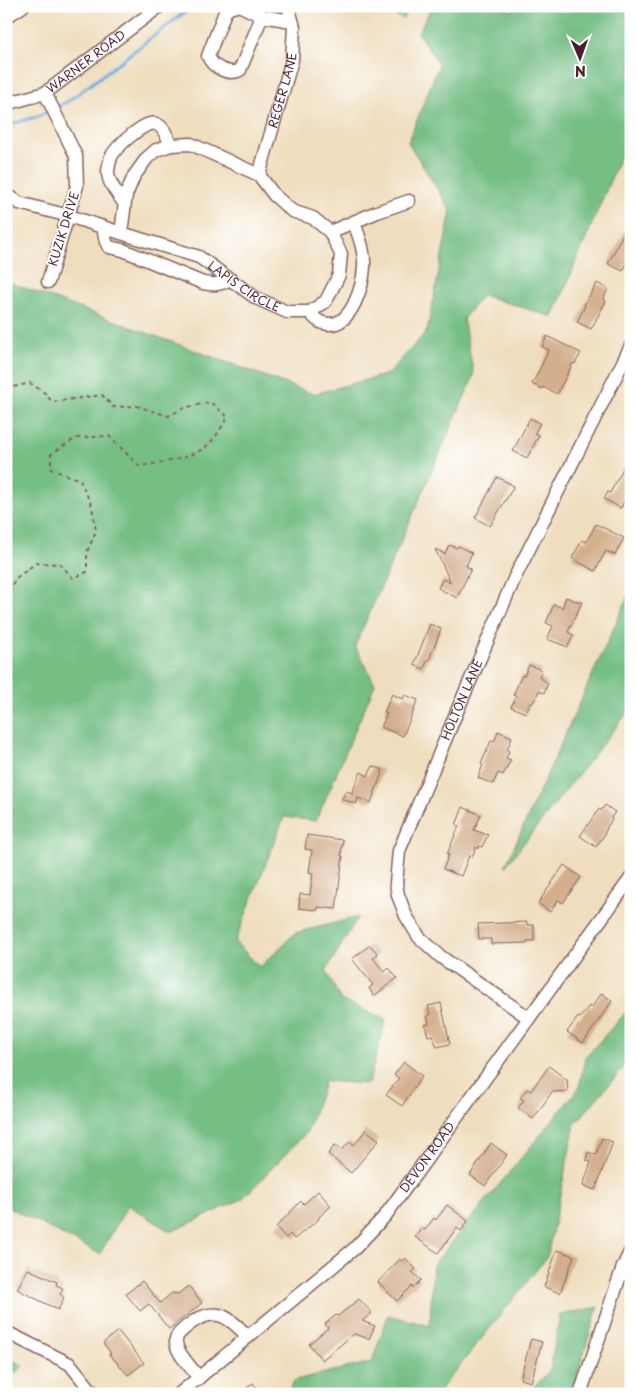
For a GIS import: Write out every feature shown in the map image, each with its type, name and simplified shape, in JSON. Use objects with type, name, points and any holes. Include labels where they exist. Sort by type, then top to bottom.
[{"type":"street","points":[[6,17],[23,6]]},
{"type":"street","name":"WARNER ROAD","points":[[6,104],[45,93],[160,6]]},
{"type":"street","points":[[236,6],[229,8],[225,12],[208,56],[212,63],[228,72],[240,70],[262,16]]},
{"type":"street","points":[[241,6],[262,16],[292,21]]},
{"type":"street","name":"REGER LANE","points":[[259,175],[292,60],[294,27],[288,6]]},
{"type":"street","name":"KUZIK DRIVE","points":[[45,93],[76,156],[77,186],[48,282]]},
{"type":"street","points":[[124,203],[109,182],[108,171],[112,157],[122,144],[144,125],[153,123],[158,124],[164,130],[171,145]]},
{"type":"street","points":[[122,233],[124,203],[134,176],[147,158],[156,150],[171,145],[192,144],[259,175],[274,195],[292,211],[313,218],[330,232],[341,254],[339,276],[326,301],[310,312],[320,322],[334,324],[346,316],[353,306],[361,287],[364,266],[362,244],[354,222]]},
{"type":"street","name":"LAPIS CIRCLE","points":[[6,194],[19,203],[69,216],[199,257],[256,298],[287,312],[310,312]]},
{"type":"street","points":[[330,232],[409,201]]},
{"type":"street","points":[[102,227],[109,247],[123,250],[203,283],[222,284],[230,279]]},
{"type":"street","name":"HOLTON LANE","points":[[528,1018],[440,957],[419,937],[406,916],[398,895],[396,883],[398,859],[411,821],[512,584],[631,346]]},
{"type":"street","name":"DEVON ROAD","points":[[179,1394],[355,1248],[385,1216],[631,878]]},
{"type":"street","points":[[580,1394],[613,1295],[631,1250]]},
{"type":"street","points":[[199,1378],[177,1350],[176,1336],[190,1324],[207,1315],[226,1317],[235,1322],[248,1337]]},
{"type":"street","points":[[6,1332],[70,1364],[94,1394]]},
{"type":"path","points":[[6,389],[30,383],[45,393],[52,402],[102,395],[113,407],[137,406],[168,416],[184,408],[210,402],[228,417],[218,434],[204,448],[172,461],[139,466],[109,436],[76,438],[51,454],[51,469],[80,480],[92,506],[96,531],[87,552],[87,572],[74,578],[60,564],[36,563],[15,579],[6,598]]},
{"type":"green space","points":[[378,6],[409,6],[403,19]]},
{"type":"green space","points":[[432,6],[503,6],[511,11],[515,6],[631,6],[631,131],[553,317],[482,295],[463,319],[474,375],[355,646],[375,684],[316,821],[284,817],[235,942],[260,967],[295,933],[358,917],[326,971],[341,1000],[386,1020],[368,1084],[325,1081],[307,1132],[242,1199],[171,1232],[128,1205],[100,1254],[6,1206],[6,281],[313,394],[388,374],[427,331],[451,211],[408,142],[439,65],[418,33]]},
{"type":"green space","points":[[631,590],[631,708],[505,867]]},
{"type":"green space","points":[[631,1007],[631,1059],[575,1124],[547,1257],[437,1394],[285,1394],[295,1380],[372,1362],[388,1315],[430,1326],[433,1265],[579,1088],[585,1057]]},
{"type":"green space","points":[[598,1307],[573,1394],[528,1394],[550,1370],[560,1315]]},
{"type":"green space","points":[[6,1356],[23,1366],[6,1381]]},
{"type":"building","points":[[631,218],[631,255],[623,271],[608,264]]},
{"type":"building","points":[[597,283],[608,289],[603,300],[606,301],[591,329],[577,322],[584,305]]},
{"type":"building","points":[[547,336],[581,353],[575,364],[573,363],[557,394],[532,384],[549,350],[542,347]]},
{"type":"building","points":[[530,418],[540,423],[535,433],[539,435],[527,458],[513,451]]},
{"type":"building","points":[[631,454],[631,501],[626,498],[621,508],[604,499],[608,492],[610,493]]},
{"type":"building","points":[[497,477],[514,486],[490,526],[475,518]]},
{"type":"building","points":[[596,524],[624,538],[615,555],[606,551],[595,571],[572,558],[582,540],[586,542]]},
{"type":"building","points":[[449,545],[457,548],[458,546],[472,553],[466,566],[471,569],[457,598],[438,588],[443,579],[451,583],[435,549],[445,554]]},
{"type":"building","points":[[566,597],[582,602],[568,632],[573,635],[568,647],[547,639],[553,626],[546,623],[554,604],[562,608]]},
{"type":"building","points":[[430,624],[441,629],[424,669],[414,665]]},
{"type":"building","points":[[529,665],[542,670],[539,677],[548,683],[544,693],[539,691],[532,704],[530,703],[526,713],[511,707],[516,696],[513,695]]},
{"type":"building","points":[[392,694],[403,699],[405,695],[418,700],[403,736],[381,727],[387,714],[384,712]]},
{"type":"building","points":[[498,731],[512,737],[506,758],[511,760],[503,775],[498,773],[493,784],[478,778],[483,765],[481,764],[491,741],[494,742]]},
{"type":"building","points":[[373,766],[383,770],[371,803],[358,798],[356,804],[342,799],[346,791],[352,793],[361,772],[368,776]]},
{"type":"building","points":[[605,805],[615,812],[605,834],[596,847],[580,836],[599,809],[601,811]]},
{"type":"building","points":[[463,807],[481,815],[474,830],[488,835],[482,847],[479,846],[478,849],[476,847],[472,857],[469,856],[461,876],[443,869],[459,826],[456,825]]},
{"type":"building","points":[[307,835],[343,840],[341,856],[343,856],[336,909],[318,907],[318,910],[299,908],[300,894],[310,895],[313,873],[309,872],[312,850],[305,849]]},
{"type":"building","points":[[564,865],[581,877],[563,903],[558,900],[550,912],[538,903]]},
{"type":"building","points":[[527,922],[527,925],[534,925],[534,941],[527,941],[527,943],[491,944],[491,939],[479,939],[478,924]]},
{"type":"building","points":[[370,945],[378,954],[373,958],[384,972],[389,968],[397,978],[374,996],[369,988],[373,985],[352,959]]},
{"type":"building","points":[[602,993],[612,1001],[583,1043],[567,1032],[589,1006],[591,1008]]},
{"type":"building","points":[[441,1003],[450,1044],[437,1047],[432,1035],[428,1036],[425,1025],[429,1024],[428,1006]]},
{"type":"building","points":[[404,1062],[422,1076],[402,1106],[386,1095],[399,1078],[394,1075]]},
{"type":"building","points":[[549,1066],[567,1080],[568,1091],[552,1092],[533,1119],[518,1108],[524,1100],[520,1098],[527,1089],[531,1091]]},
{"type":"building","points":[[366,1130],[379,1140],[351,1173],[328,1154],[335,1145],[342,1150],[350,1141],[354,1145]]},
{"type":"building","points":[[602,1138],[613,1142],[595,1190],[583,1186],[591,1162],[586,1160],[588,1152],[596,1155]]},
{"type":"building","points":[[491,1143],[507,1155],[485,1186],[470,1175]]},
{"type":"building","points":[[318,1191],[331,1206],[319,1219],[294,1239],[290,1234],[286,1238],[276,1227],[301,1201],[304,1204]]},
{"type":"building","points":[[447,1205],[468,1221],[461,1231],[457,1228],[438,1253],[415,1237],[422,1228],[425,1230],[434,1218],[436,1220]]},
{"type":"building","points":[[557,1250],[574,1256],[560,1293],[544,1287]]},
{"type":"building","points":[[405,1258],[416,1269],[412,1272],[421,1280],[397,1301],[378,1282],[400,1259],[402,1261]]},
{"type":"building","points":[[28,1269],[57,1282],[56,1285],[63,1288],[60,1294],[64,1298],[58,1310],[17,1289]]},
{"type":"building","points":[[142,1281],[160,1303],[172,1293],[178,1294],[189,1286],[202,1303],[169,1329],[149,1304],[140,1311],[126,1294]]},
{"type":"building","points":[[359,1299],[372,1313],[362,1321],[375,1326],[369,1339],[354,1334],[322,1360],[309,1344],[328,1328],[325,1324]]},
{"type":"building","points":[[118,1331],[144,1363],[128,1375],[109,1354],[111,1353],[103,1343]]},
{"type":"building","points":[[531,1339],[542,1342],[531,1382],[520,1379]]},
{"type":"building","points":[[253,1383],[262,1394],[239,1394]]},
{"type":"waterway","points":[[57,107],[70,100],[193,6]]},
{"type":"waterway","points":[[6,126],[51,110]]}]
